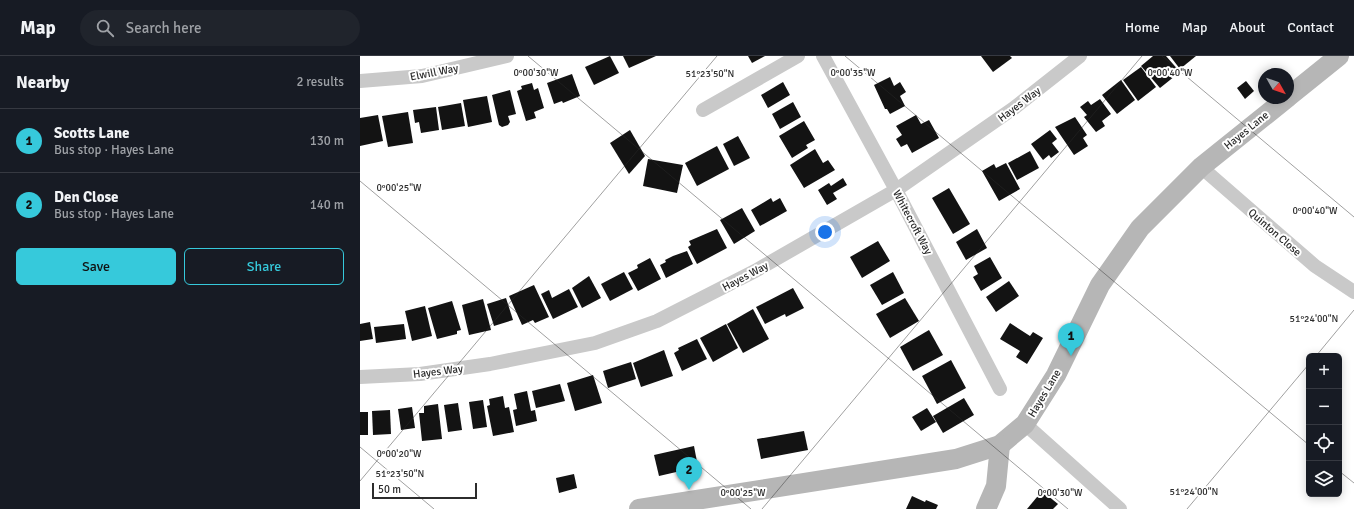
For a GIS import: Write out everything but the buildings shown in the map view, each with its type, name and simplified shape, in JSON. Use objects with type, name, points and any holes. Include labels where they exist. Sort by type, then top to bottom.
[{"type":"main road","name":"Hayes Lane","points":[[1294,92],[1339,56]]},
{"type":"main road","name":"Hayes Lane","points":[[639,509],[672,506],[956,459],[1000,445],[1025,424],[1056,375],[1100,286],[1140,228],[1201,167],[1280,104]]},
{"type":"main road","points":[[986,509],[996,486],[1000,445]]},
{"type":"street","name":"Elwill Way","points":[[360,81],[422,76],[507,56]]},
{"type":"street","points":[[703,110],[798,56]]},
{"type":"street","name":"Whitecroft Way","points":[[823,56],[896,190],[1000,389]]},
{"type":"street","name":"Hayes Way","points":[[360,377],[420,374],[490,364],[595,342],[657,321],[755,271],[896,190],[1014,108],[1080,56]]},
{"type":"street","name":"Quinton Close","points":[[1201,167],[1315,266],[1354,292]]},
{"type":"street","points":[[1025,424],[1120,509]]},
{"type":"place","name":"Scotts Lane","points":[[1071,356]]},
{"type":"place","name":"Den Close","points":[[689,490]]}]
